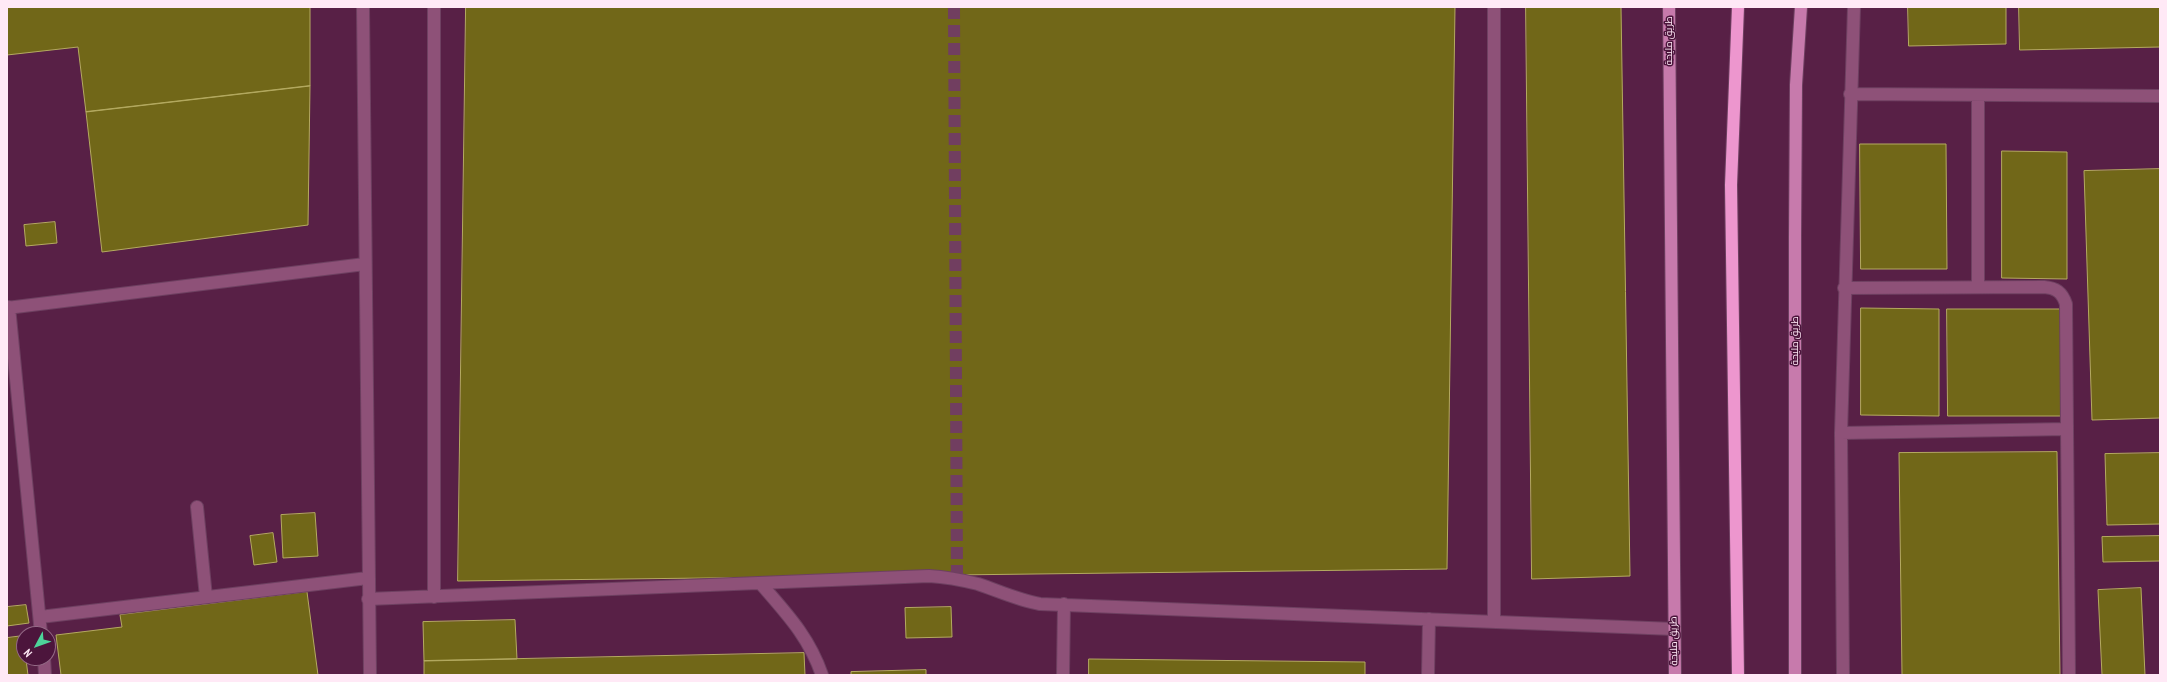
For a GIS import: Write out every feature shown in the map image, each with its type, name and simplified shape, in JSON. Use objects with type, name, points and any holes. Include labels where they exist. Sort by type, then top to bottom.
[{"type":"highway","points":[[1738,7],[1731,185],[1738,675]]},
{"type":"main road","name":"طريق مليحة","points":[[1669,7],[1675,675]]},
{"type":"main road","name":"طريق مليحة","points":[[1795,675],[1796,85],[1801,7]]},
{"type":"street","points":[[363,7],[368,599],[370,675]]},
{"type":"street","points":[[434,7],[434,597]]},
{"type":"street","points":[[1494,7],[1494,622]]},
{"type":"street","points":[[1843,675],[1840,433],[1854,7]]},
{"type":"street","points":[[1850,94],[2160,96]]},
{"type":"street","points":[[1978,96],[1978,287]]},
{"type":"street","points":[[41,626],[8,307],[365,264]]},
{"type":"street","points":[[1844,288],[2044,286],[2059,291],[2064,296],[2066,304],[2069,675]]},
{"type":"street","points":[[1840,433],[2067,429]]},
{"type":"street","points":[[197,507],[206,597]]},
{"type":"street","points":[[957,575],[970,582],[1020,600],[1040,604],[1674,629]]},
{"type":"street","points":[[368,599],[929,576],[970,582]]},
{"type":"street","points":[[40,617],[368,578]]},
{"type":"street","points":[[761,584],[803,633],[814,653],[822,675]]},
{"type":"street","points":[[1063,675],[1064,604]]},
{"type":"street","points":[[1428,675],[1429,619]]},
{"type":"building","points":[[7,7],[310,7],[310,86],[86,112],[78,47],[7,55]]},
{"type":"building","points":[[466,7],[1455,7],[1447,569],[458,581]]},
{"type":"building","points":[[1526,7],[1621,7],[1630,576],[1532,579]]},
{"type":"building","points":[[1908,7],[2006,7],[2006,44],[1909,46]]},
{"type":"building","points":[[2019,7],[2160,7],[2160,47],[2020,50]]},
{"type":"building","points":[[310,86],[308,225],[102,252],[86,112]]},
{"type":"building","points":[[1860,144],[1946,144],[1947,269],[1861,269]]},
{"type":"building","points":[[2002,151],[2067,152],[2067,279],[2002,278]]},
{"type":"building","points":[[2160,169],[2160,418],[2092,420],[2084,171]]},
{"type":"building","points":[[55,222],[57,243],[26,246],[24,225]]},
{"type":"building","points":[[1861,308],[1939,309],[1939,416],[1861,415]]},
{"type":"building","points":[[1947,309],[2061,309],[2062,416],[1948,416]]},
{"type":"building","points":[[2057,452],[2060,675],[1902,675],[1899,453]]},
{"type":"building","points":[[2160,453],[2160,524],[2107,525],[2105,454]]},
{"type":"building","points":[[315,513],[318,556],[283,558],[281,515]]},
{"type":"building","points":[[273,533],[277,562],[254,565],[250,536]]},
{"type":"building","points":[[2160,536],[2160,561],[2103,562],[2102,537]]},
{"type":"building","points":[[2141,588],[2145,675],[2102,675],[2098,590]]},
{"type":"building","points":[[307,592],[318,675],[61,675],[56,635],[122,627],[120,615]]},
{"type":"building","points":[[26,605],[29,623],[7,626],[7,607]]},
{"type":"building","points":[[951,607],[952,637],[906,638],[905,608]]},
{"type":"building","points":[[515,620],[517,659],[424,661],[423,622]]},
{"type":"building","points":[[16,637],[16,666],[27,666],[28,675],[7,675],[7,638]]},
{"type":"building","points":[[804,653],[805,675],[424,675],[424,661]]},
{"type":"building","points":[[1089,659],[1365,662],[1365,675],[1089,675]]},
{"type":"building","points":[[926,670],[926,675],[851,675],[851,672]]},
{"type":"tunnel","points":[[954,7],[957,575]]}]
